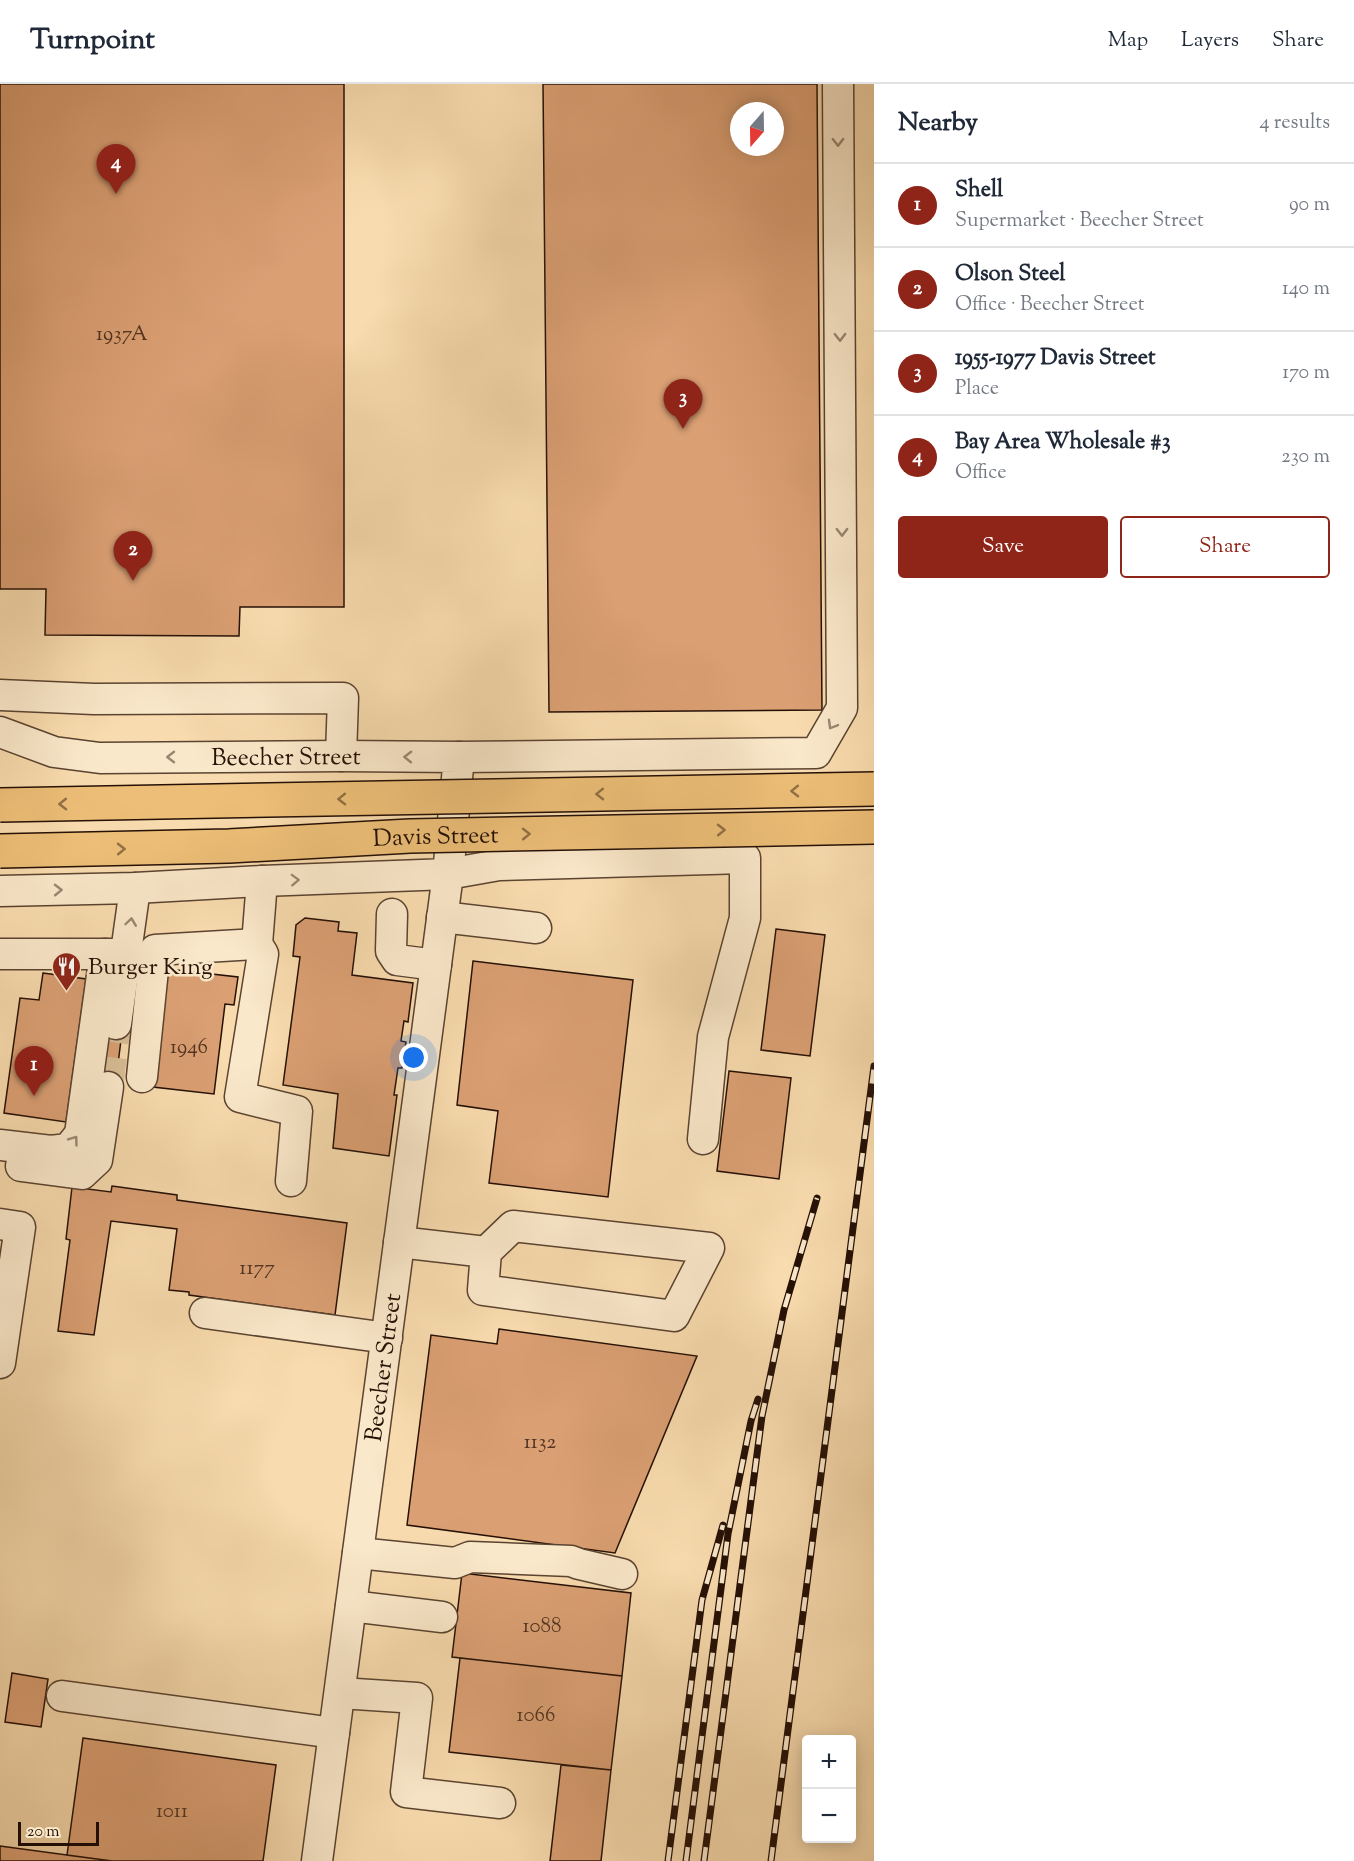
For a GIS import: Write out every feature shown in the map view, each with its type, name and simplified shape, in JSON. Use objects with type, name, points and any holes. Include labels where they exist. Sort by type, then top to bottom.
[{"type":"main road","name":"Davis Street","points":[[0,805],[874,789]]},
{"type":"main road","name":"Davis Street","points":[[0,851],[229,846],[410,836],[874,827]]},
{"type":"street","points":[[459,757],[816,753],[842,708],[838,84]]},
{"type":"street","points":[[0,695],[94,699],[343,698],[341,756]]},
{"type":"street","name":"Beecher Street","points":[[0,732],[54,752],[100,758],[459,757],[448,874],[317,1861]]},
{"type":"street","points":[[0,891],[135,888],[448,874],[499,865],[745,858],[745,918],[713,1037],[703,1139]]},
{"type":"street","points":[[262,881],[257,944],[263,954],[240,1097],[297,1111],[291,1181]]},
{"type":"street","points":[[0,1145],[51,1151],[68,1149],[80,1134],[115,954],[135,888]]},
{"type":"street","points":[[392,914],[391,951],[397,960],[436,965]]},
{"type":"street","points":[[442,917],[536,928]]},
{"type":"street","points":[[141,1077],[155,950],[257,944]]},
{"type":"street","points":[[0,954],[115,954]]},
{"type":"street","points":[[115,954],[116,1024]]},
{"type":"street","points":[[0,1163],[82,1174],[97,1160],[108,1087]]},
{"type":"street","points":[[0,1224],[20,1227],[0,1363]]},
{"type":"street","points":[[513,1226],[709,1248],[674,1316],[483,1290],[486,1252],[513,1226]]},
{"type":"street","points":[[399,1242],[486,1252]]},
{"type":"street","points":[[205,1313],[387,1338]]},
{"type":"street","points":[[358,1553],[455,1563],[470,1557],[571,1561],[622,1574]]},
{"type":"street","points":[[351,1606],[442,1617]]},
{"type":"street","points":[[340,1693],[417,1698],[406,1792],[500,1803]]},
{"type":"street","points":[[62,1696],[334,1732]]},
{"type":"building","points":[[0,84],[344,84],[344,607],[240,607],[239,636],[45,635],[46,589],[0,589]]},
{"type":"building","points":[[543,84],[817,84],[822,710],[549,712]]},
{"type":"building","points":[[305,918],[339,922],[338,931],[357,933],[352,975],[413,983],[408,1022],[404,1021],[401,1041],[406,1042],[402,1068],[398,1068],[389,1156],[333,1148],[338,1094],[283,1085],[300,957],[293,956],[296,925]]},
{"type":"building","points":[[776,929],[825,935],[810,1056],[761,1050]]},
{"type":"building","points":[[473,961],[633,980],[608,1197],[489,1183],[498,1111],[457,1105]]},
{"type":"building","points":[[167,969],[238,977],[234,1005],[225,1004],[214,1094],[153,1087]]},
{"type":"building","points":[[43,973],[86,979],[66,1122],[4,1113],[20,998],[39,1000]]},
{"type":"building","points":[[100,1022],[123,1024],[115,1088],[92,1086]]},
{"type":"building","points":[[729,1071],[791,1078],[779,1179],[717,1171]]},
{"type":"building","points":[[112,1186],[177,1195],[177,1200],[347,1223],[335,1315],[189,1295],[189,1292],[169,1290],[177,1229],[111,1221],[94,1335],[58,1331],[70,1240],[66,1239],[72,1187],[111,1192]]},
{"type":"building","points":[[499,1329],[697,1356],[615,1553],[407,1525],[431,1335],[497,1344]]},
{"type":"building","points":[[462,1573],[631,1593],[622,1676],[452,1657]]},
{"type":"building","points":[[460,1658],[622,1676],[611,1770],[449,1752]]},
{"type":"building","points":[[12,1673],[48,1679],[41,1727],[5,1722]]},
{"type":"building","points":[[83,1738],[276,1765],[263,1861],[112,1861],[67,1855]]},
{"type":"building","points":[[561,1765],[611,1770],[601,1861],[550,1861]]},
{"type":"building","points":[[0,1846],[67,1855],[112,1861],[0,1861]]},
{"type":"tunnel","points":[[108,1087],[116,1024]]},
{"type":"railway","points":[[771,1861],[874,1066]]},
{"type":"railway","points":[[704,1861],[762,1416],[784,1310],[817,1198]]},
{"type":"railway","points":[[686,1861],[728,1534],[751,1421],[758,1399]]},
{"type":"railway","points":[[668,1861],[702,1600],[723,1525]]},
{"type":"place","name":"Bay Area Wholesale #3","points":[[116,194]]},
{"type":"place","name":"1955-1977 Davis Street","points":[[683,429]]},
{"type":"place","name":"Olson Steel","points":[[133,581]]},
{"type":"place","name":"Burger King","points":[[67,992]]},
{"type":"place","name":"Shell","points":[[34,1096]]}]
